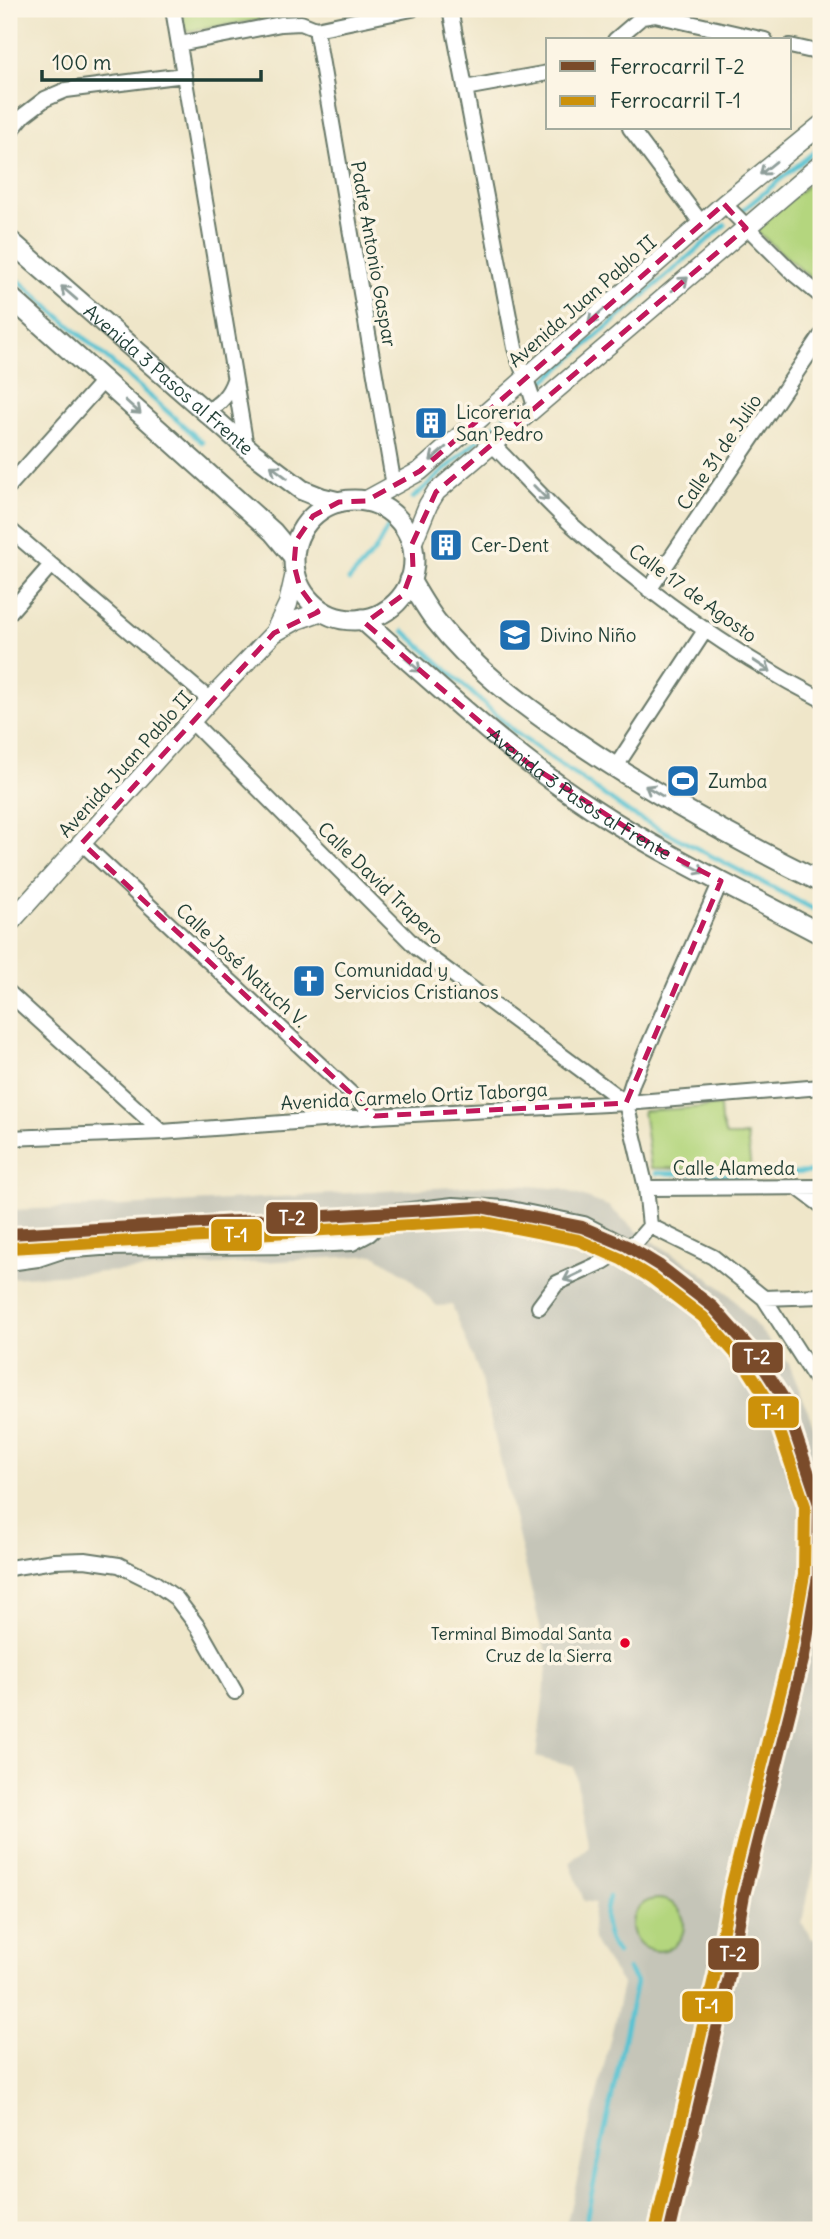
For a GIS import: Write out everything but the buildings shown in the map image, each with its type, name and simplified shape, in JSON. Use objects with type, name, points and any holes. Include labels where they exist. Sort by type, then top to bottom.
[{"type":"main road","name":"Avenida 3 Pasos al Frente","points":[[12,251],[246,447],[302,490],[339,502]]},
{"type":"main road","points":[[9,296],[273,532],[294,565],[300,588],[322,611],[348,620],[362,620],[391,607],[403,595],[410,580],[414,556],[412,544],[399,521],[389,512],[365,501],[339,502],[325,507],[308,522],[296,541],[294,565]]},
{"type":"main road","name":"Avenida 3 Pasos al Frente","points":[[410,580],[435,620],[477,664],[523,705],[615,768],[696,816],[821,882]]},
{"type":"main road","name":"Avenida 3 Pasos al Frente","points":[[362,620],[529,764],[592,808],[662,851],[821,934]]},
{"type":"street","points":[[173,9],[246,447]]},
{"type":"street","points":[[179,44],[281,24],[301,23],[316,29],[412,9]]},
{"type":"street","points":[[450,9],[515,348],[535,407]]},
{"type":"street","points":[[617,38],[642,17],[655,15],[756,38]]},
{"type":"street","name":"Padre Antonio Gaspar","points":[[316,29],[394,486]]},
{"type":"street","points":[[792,46],[821,53]]},
{"type":"street","points":[[465,88],[546,73]]},
{"type":"street","points":[[9,133],[45,99],[66,90],[184,75]]},
{"type":"street","name":"Avenida Juan Pablo II","points":[[365,501],[420,471],[724,204],[821,125]]},
{"type":"street","points":[[632,130],[702,224]]},
{"type":"street","points":[[412,544],[436,492],[821,163]]},
{"type":"street","points":[[724,204],[793,273],[821,296]]},
{"type":"street","name":"Calle 31 de Julio","points":[[649,590],[821,336]]},
{"type":"street","points":[[206,412],[225,399],[234,378]]},
{"type":"street","points":[[9,486],[104,380]]},
{"type":"street","name":"Calle 17 de Agosto","points":[[493,444],[570,523],[649,590],[779,677],[821,699]]},
{"type":"street","points":[[9,529],[210,700]]},
{"type":"street","points":[[9,613],[51,565]]},
{"type":"street","name":"Avenida Juan Pablo II","points":[[274,633],[288,604],[294,565]]},
{"type":"street","name":"Avenida Juan Pablo II","points":[[9,924],[210,700],[274,633],[297,620],[322,611]]},
{"type":"street","points":[[615,768],[706,629]]},
{"type":"street","name":"Calle David Trapero","points":[[192,722],[416,948],[626,1103]]},
{"type":"street","name":"Calle José Natuch V.","points":[[82,843],[374,1116]]},
{"type":"street","points":[[540,1307],[557,1283],[603,1262],[638,1240],[650,1226],[646,1188],[626,1103],[633,1081],[721,881]]},
{"type":"street","points":[[9,993],[162,1132]]},
{"type":"street","name":"Avenida Carmelo Ortiz Taborga","points":[[9,1138],[162,1132],[374,1116],[626,1103],[821,1087]]},
{"type":"street","name":"Calle Alameda","points":[[646,1188],[821,1186]]},
{"type":"street","points":[[798,1188],[821,1205]]},
{"type":"street","points":[[9,1263],[38,1259],[62,1251],[101,1248],[352,1243],[369,1234],[393,1212],[453,1205],[506,1208],[584,1224],[627,1246]]},
{"type":"street","points":[[650,1226],[713,1257],[764,1298],[821,1387]]},
{"type":"street","points":[[764,1298],[821,1296]]},
{"type":"street","points":[[9,1568],[54,1561],[85,1560],[119,1565],[155,1583],[176,1598],[198,1627],[234,1692]]},
{"type":"highlighted area","points":[[724,204],[746,228],[436,492],[412,544],[413,568],[403,595],[365,623],[529,764],[662,851],[721,881],[626,1103],[375,1116],[82,843],[274,633],[318,612],[300,588],[294,565],[296,541],[313,516],[339,502],[366,501],[420,471]]},
{"type":"shaded area","name":"Terminal Bimodal Santa Cruz de la Sierra","points":[[507,1184],[562,1189],[608,1206],[643,1236],[690,1264],[730,1295],[789,1364],[820,1442],[821,1837],[802,1923],[811,1938],[821,1941],[821,2230],[565,2230],[623,1985],[593,1939],[595,1903],[584,1901],[570,1862],[589,1846],[574,1767],[536,1757],[548,1660],[480,1375],[452,1305],[437,1306],[407,1276],[375,1255],[9,1278],[9,1210]]},
{"type":"green space","points":[[182,9],[313,9],[314,11],[185,32]]},
{"type":"green space","points":[[821,174],[821,287],[754,229]]},
{"type":"green space","points":[[720,1106],[726,1136],[747,1136],[751,1170],[651,1168],[643,1111]]},
{"type":"green space","points":[[658,1899],[668,1901],[676,1907],[682,1915],[682,1935],[676,1943],[668,1949],[658,1951],[648,1949],[640,1943],[634,1935],[632,1925],[634,1915],[640,1907],[648,1901]]},
{"type":"waterway","points":[[743,210],[821,146]]},
{"type":"waterway","points":[[539,386],[725,225]]},
{"type":"waterway","points":[[9,272],[202,442]]},
{"type":"waterway","points":[[413,498],[520,403]]},
{"type":"waterway","points":[[349,580],[375,551],[388,527]]},
{"type":"waterway","points":[[404,631],[516,733],[631,814],[821,913]]},
{"type":"waterway","points":[[656,1173],[736,1175],[821,1172]]},
{"type":"waterway","points":[[609,1897],[606,1926],[609,1940],[617,1953]]},
{"type":"waterway","points":[[584,2230],[636,1982],[628,1969]]},
{"type":"rail line","name":"T-2","points":[[9,1234],[481,1207],[582,1227],[627,1246],[660,1266],[713,1307],[755,1354],[784,1399],[819,1504],[818,1576],[804,1656],[744,1895],[729,1977],[670,2230]]},
{"type":"rail line","name":"T-1","points":[[10,1248],[480,1221],[578,1240],[621,1259],[652,1278],[703,1317],[744,1363],[771,1405],[805,1506],[804,1575],[790,1653],[730,1892],[715,1974],[656,2227]]},
{"type":"place","name":"Licoreria San Pedro","points":[[431,423]]},
{"type":"place","name":"Cer-Dent","points":[[446,545]]},
{"type":"place","name":"Divino Niño","points":[[515,635]]},
{"type":"place","name":"Zumba","points":[[683,781]]},
{"type":"place","name":"Comunidad y Servicios Cristianos","points":[[309,981]]},
{"type":"place","name":"Terminal Bimodal Santa Cruz de la Sierra","points":[[625,1643]]}]
